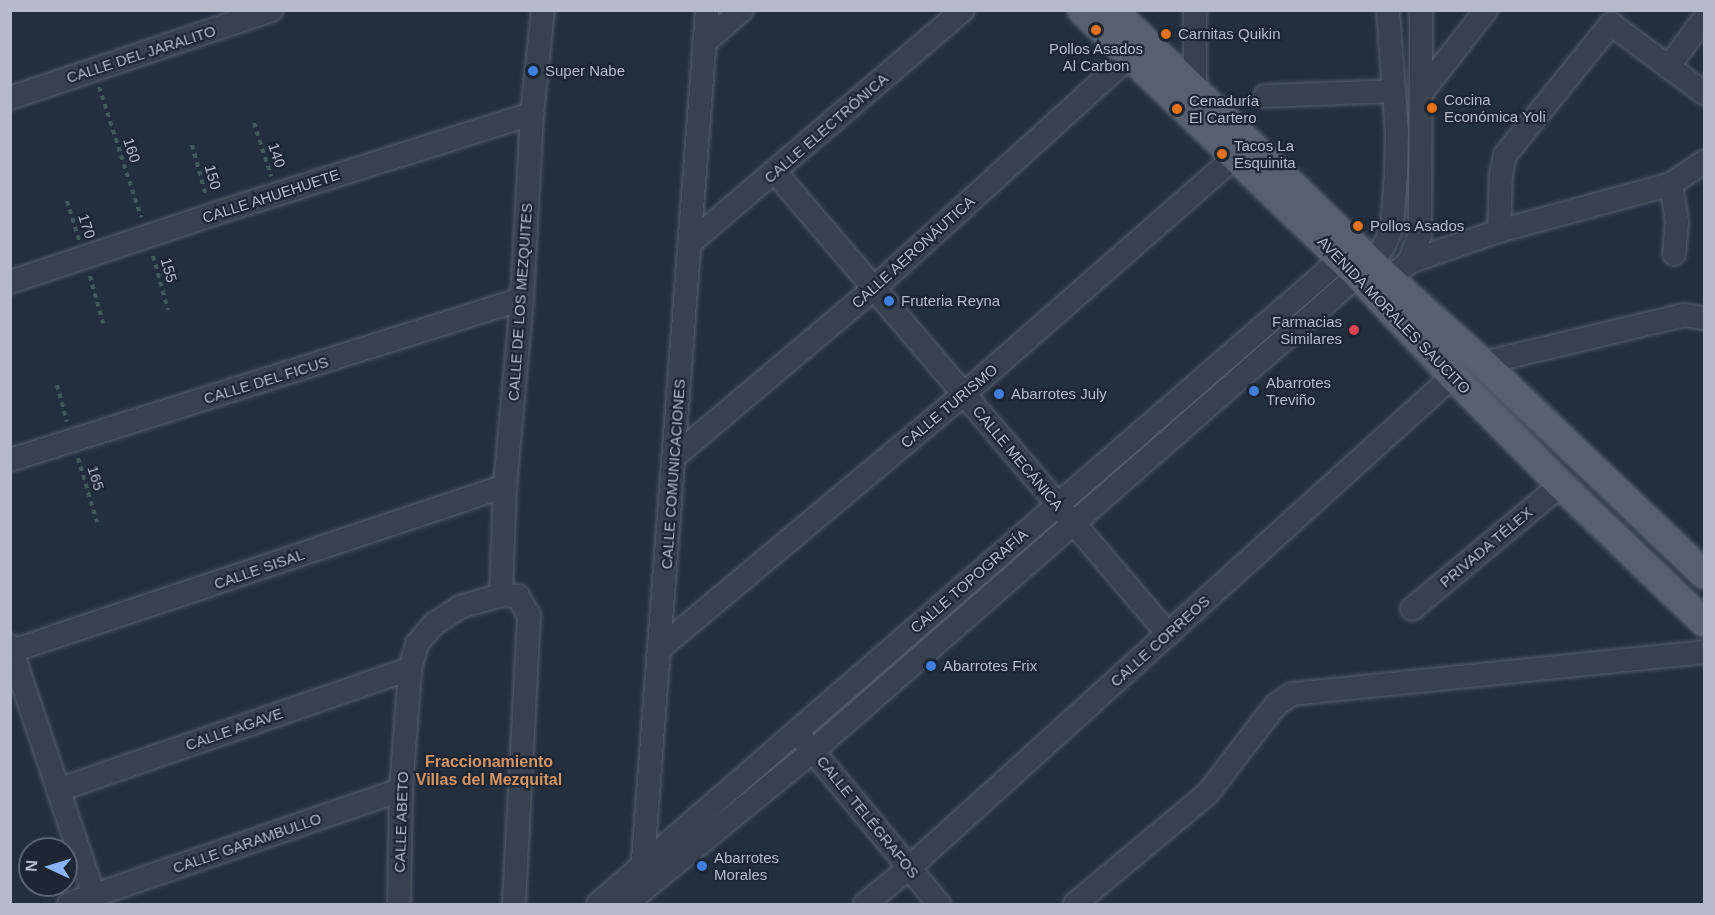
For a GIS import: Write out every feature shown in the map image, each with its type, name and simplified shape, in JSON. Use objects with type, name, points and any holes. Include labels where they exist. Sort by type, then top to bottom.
[{"type":"main road","name":"AVENIDA MORALES SAUCITO","points":[[1082,10],[1195,88],[1374,267],[1453,376],[1561,485],[1704,622]]},
{"type":"main road","name":"AVENIDA MORALES SAUCITO","points":[[1113,10],[1137,49],[1235,157],[1374,267],[1483,363],[1704,574]]},
{"type":"street","name":"CALLE DEL JARALITO","points":[[10,98],[272,10]]},
{"type":"street","name":"CALLE DE LOS MEZQUITES","points":[[501,595],[505,486],[522,299],[532,114],[543,10]]},
{"type":"street","name":"CALLE COMUNICACIONES","points":[[635,900],[643,865],[658,650],[675,456],[706,10]]},
{"type":"street","points":[[704,43],[742,10]]},
{"type":"street","name":"CALLE ELECTRÓNICA","points":[[689,244],[963,10]]},
{"type":"street","points":[[1195,10],[1195,88]]},
{"type":"street","points":[[1374,267],[1392,227],[1397,133],[1388,10]]},
{"type":"street","points":[[1374,267],[1420,235],[1423,51],[1421,10]]},
{"type":"street","points":[[1422,92],[1486,10]]},
{"type":"street","points":[[1500,231],[1501,174],[1505,155],[1610,17],[1668,67],[1704,93]]},
{"type":"street","points":[[1668,67],[1704,19]]},
{"type":"street","name":"CALLE AERONÁUTICA","points":[[675,456],[873,289],[1137,49]]},
{"type":"street","points":[[1391,50],[1423,51]]},
{"type":"street","points":[[1265,96],[1394,91]]},
{"type":"street","name":"CALLE AHUEHUETE","points":[[10,282],[211,215],[532,114]]},
{"type":"street","name":"CALLE TURISMO","points":[[658,650],[964,394],[1235,157]]},
{"type":"street","points":[[1374,267],[1671,184],[1704,162]]},
{"type":"street","name":"CALLE MECÁNICA","points":[[775,172],[1168,634]]},
{"type":"street","points":[[1671,184],[1677,221],[1674,254]]},
{"type":"street","name":"CALLE TOPOGRAFÍA","points":[[598,904],[1058,504],[1374,267]]},
{"type":"street","name":"CALLE TOPOGRAFÍA","points":[[635,900],[814,750],[1374,267]]},
{"type":"street","name":"CALLE DEL FICUS","points":[[10,460],[522,299]]},
{"type":"street","points":[[1483,363],[1684,315],[1704,318]]},
{"type":"street","name":"CALLE CORREOS","points":[[865,904],[909,868],[1453,376]]},
{"type":"street","name":"PRIVADA TÉLEX","points":[[1412,609],[1561,485]]},
{"type":"street","name":"CALLE SISAL","points":[[11,649],[505,486]]},
{"type":"street","points":[[501,595],[518,596],[528,616],[514,904]]},
{"type":"street","name":"CALLE ABETO","points":[[399,904],[400,790],[410,669],[417,644],[434,624],[459,607],[501,595]]},
{"type":"street","points":[[11,649],[95,900]]},
{"type":"street","points":[[1075,904],[1208,793],[1276,705],[1292,694],[1704,652]]},
{"type":"street","name":"CALLE AGAVE","points":[[58,790],[410,669]]},
{"type":"street","name":"CALLE TELÉGRAFOS","points":[[796,731],[939,904]]},
{"type":"street","name":"CALLE GARAMBULLO","points":[[69,904],[95,900],[400,790]]},
{"type":"path","name":"160","points":[[94,69],[147,238]]},
{"type":"path","name":"140","points":[[254,123],[277,194]]},
{"type":"path","name":"150","points":[[192,145],[211,215]]},
{"type":"path","name":"170","points":[[66,201],[84,258]]},
{"type":"path","name":"155","points":[[147,238],[168,310]]},
{"type":"path","points":[[84,258],[103,323]]},
{"type":"path","points":[[57,385],[72,440]]},
{"type":"path","name":"165","points":[[72,440],[97,522]]},
{"type":"place","name":"Pollos Asados Al Carbon","points":[[1096,30]]},
{"type":"place","name":"Carnitas Quikin","points":[[1166,34]]},
{"type":"place","name":"Super Nabe","points":[[533,71]]},
{"type":"place","name":"Cocina Económica Yoli","points":[[1432,108]]},
{"type":"place","name":"Cenaduría El Cartero","points":[[1177,109]]},
{"type":"place","name":"Tacos La Esquinita","points":[[1222,154]]},
{"type":"place","name":"Pollos Asados","points":[[1358,226]]},
{"type":"place","name":"Fruteria Reyna","points":[[889,301]]},
{"type":"place","name":"Farmacias Similares","points":[[1354,330]]},
{"type":"place","name":"Abarrotes Treviño","points":[[1254,391]]},
{"type":"place","name":"Abarrotes July","points":[[999,394]]},
{"type":"place","name":"Abarrotes Frix","points":[[931,666]]},
{"type":"place","name":"Abarrotes Morales","points":[[702,866]]},
{"type":"district","name":"Fraccionamiento Villas del Mezquital","points":[[489,771]]}]
